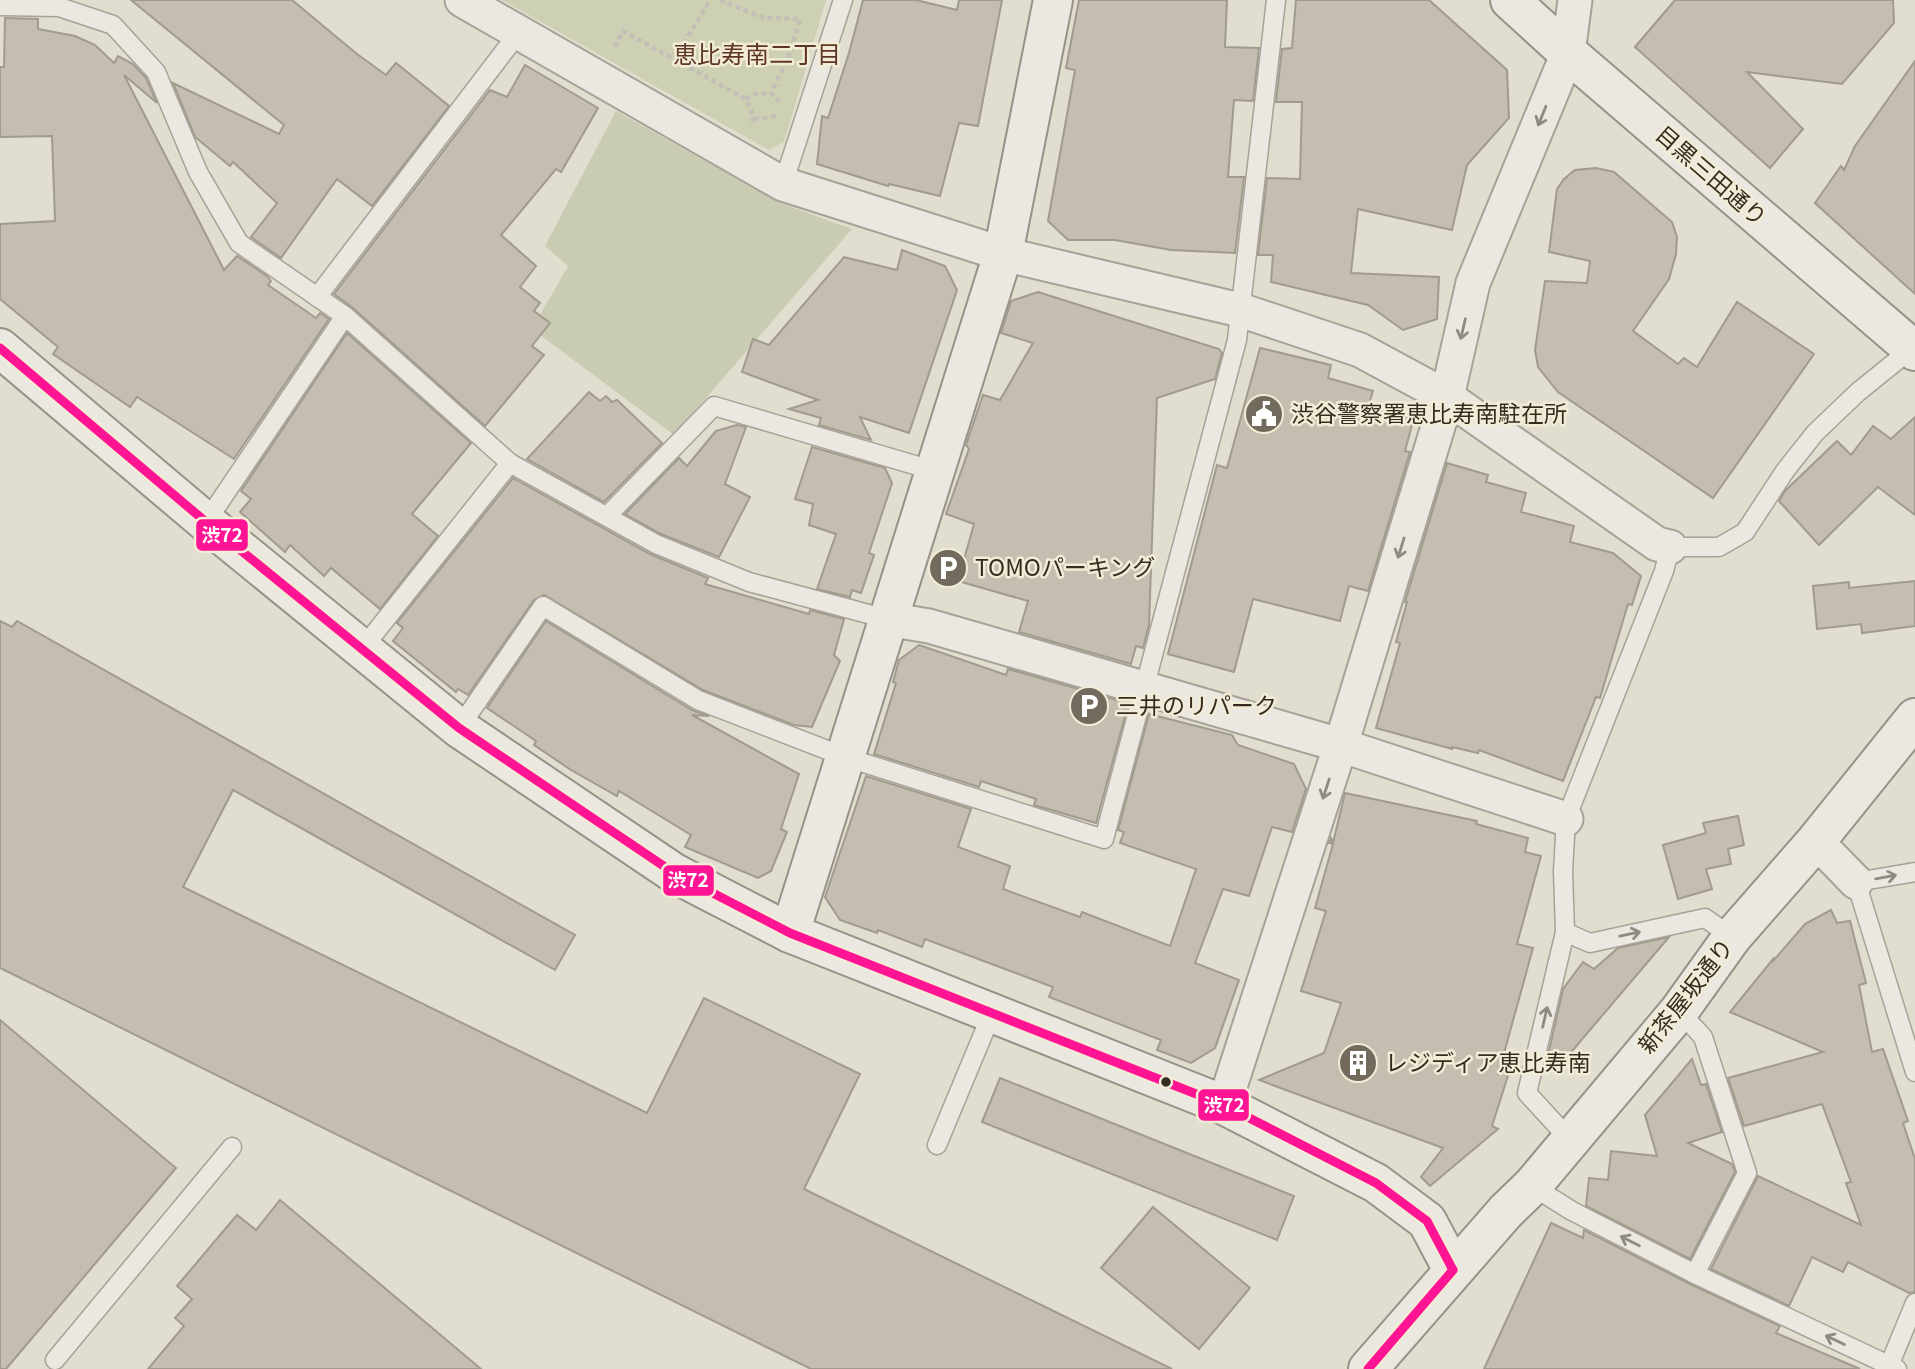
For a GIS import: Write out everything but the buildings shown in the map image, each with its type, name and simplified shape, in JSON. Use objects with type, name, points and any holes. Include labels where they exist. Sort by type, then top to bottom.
[{"type":"street","points":[[462,0],[783,184],[1003,254],[1240,310],[1360,350],[1447,397],[1657,544],[1670,547]]},
{"type":"street","points":[[790,933],[1003,254],[1054,0]]},
{"type":"street","name":"目黒三田通り","points":[[1510,0],[1567,53],[1914,349]]},
{"type":"street","points":[[1224,1105],[1340,745],[1447,397],[1473,282],[1567,53],[1575,0]]},
{"type":"street","points":[[0,348],[206,522],[459,727],[674,873],[790,933],[1224,1105],[1376,1183],[1427,1221],[1453,1270]]},
{"type":"street","points":[[887,619],[929,626],[1340,745],[1566,819]]},
{"type":"street","name":"新茶屋坂通り","points":[[1368,1369],[1453,1270],[1532,1186],[1679,1011],[1732,937],[1816,841],[1915,718]]},
{"type":"street","points":[[1816,841],[1856,882]]},
{"type":"lane","points":[[783,184],[843,0]]},
{"type":"lane","points":[[459,727],[543,606],[698,700],[845,757],[1104,839],[1237,340],[1276,0]]},
{"type":"lane","points":[[0,6],[59,7],[113,25],[156,72],[198,172],[239,243],[345,316],[510,463],[656,544],[749,582],[887,619]]},
{"type":"lane","points":[[317,297],[519,32]]},
{"type":"lane","points":[[206,522],[345,316]]},
{"type":"lane","points":[[1570,1140],[1527,1093],[1565,932],[1563,871],[1566,819],[1664,571],[1670,547],[1719,547],[1745,532],[1785,471],[1815,433],[1858,392],[1914,349]]},
{"type":"lane","points":[[607,516],[713,406],[934,471]]},
{"type":"lane","points":[[362,649],[510,463]]},
{"type":"lane","points":[[1915,872],[1856,882],[1915,1072]]},
{"type":"lane","points":[[1565,932],[1590,943],[1705,918],[1732,937]]},
{"type":"lane","points":[[1679,1011],[1703,1037],[1747,1173],[1696,1274]]},
{"type":"lane","points":[[937,1145],[992,1013]]},
{"type":"lane","points":[[56,1366],[232,1147]]},
{"type":"lane","points":[[1532,1186],[1572,1211],[1696,1274],[1893,1367],[1915,1303]]},
{"type":"path","points":[[675,58],[710,0]]},
{"type":"path","points":[[720,0],[764,18],[800,19],[789,56],[771,93]]},
{"type":"path","points":[[623,31],[718,83]]},
{"type":"path","points":[[746,99],[754,94],[771,93]]},
{"type":"path","points":[[754,118],[781,114],[782,109],[771,93]]},
{"type":"green space","points":[[502,0],[826,0],[784,142],[769,150]]},
{"type":"green space","points":[[616,111],[780,203],[852,229],[674,435],[532,329],[568,266],[545,246]]},
{"type":"transit line","name":"渋72","points":[[0,348],[206,522],[459,728],[674,873],[790,933],[1224,1105],[1376,1183],[1427,1221],[1453,1270]]},
{"type":"transit line","name":"渋72","points":[[1368,1369],[1453,1270]]},
{"type":"place","name":"渋谷警察署恵比寿南駐在所","points":[[1264,414]]},
{"type":"place","name":"TOMOパーキング","points":[[948,568]]},
{"type":"place","name":"三井のリパーク","points":[[1089,706]]},
{"type":"place","name":"レジディア恵比寿南","points":[[1358,1063]]},
{"type":"district","name":"恵比寿南二丁目","points":[[757,55]]}]
